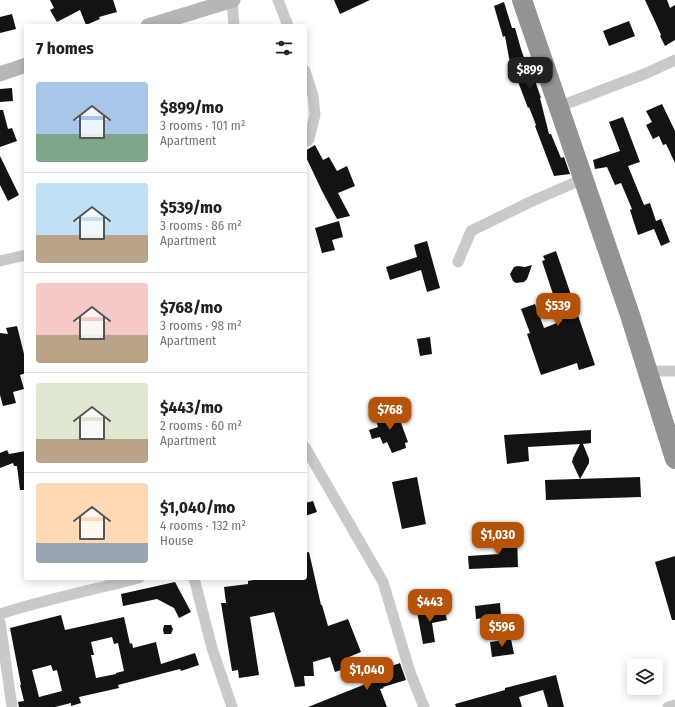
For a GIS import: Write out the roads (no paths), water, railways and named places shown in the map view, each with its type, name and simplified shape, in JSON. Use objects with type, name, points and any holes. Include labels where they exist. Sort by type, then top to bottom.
[{"type":"highway","points":[[522,0],[630,315],[675,458]]},
{"type":"street","points":[[154,24],[232,0],[234,24]]},
{"type":"street","points":[[278,0],[287,24]]},
{"type":"street","points":[[558,107],[647,73],[675,60]]},
{"type":"street","points":[[0,74],[24,66]]},
{"type":"street","points":[[307,77],[313,96],[315,115],[309,140],[307,141]]},
{"type":"street","points":[[458,262],[471,231],[530,202],[583,179]]},
{"type":"street","points":[[0,261],[24,255]]},
{"type":"street","points":[[648,371],[675,371]]},
{"type":"street","points":[[307,450],[383,582],[410,672],[424,707]]},
{"type":"street","points":[[0,614],[38,602],[96,590],[133,580]]},
{"type":"street","points":[[195,580],[212,648],[232,707]]},
{"type":"street","points":[[0,622],[12,707]]},
{"type":"street","points":[[668,707],[675,705]]}]
